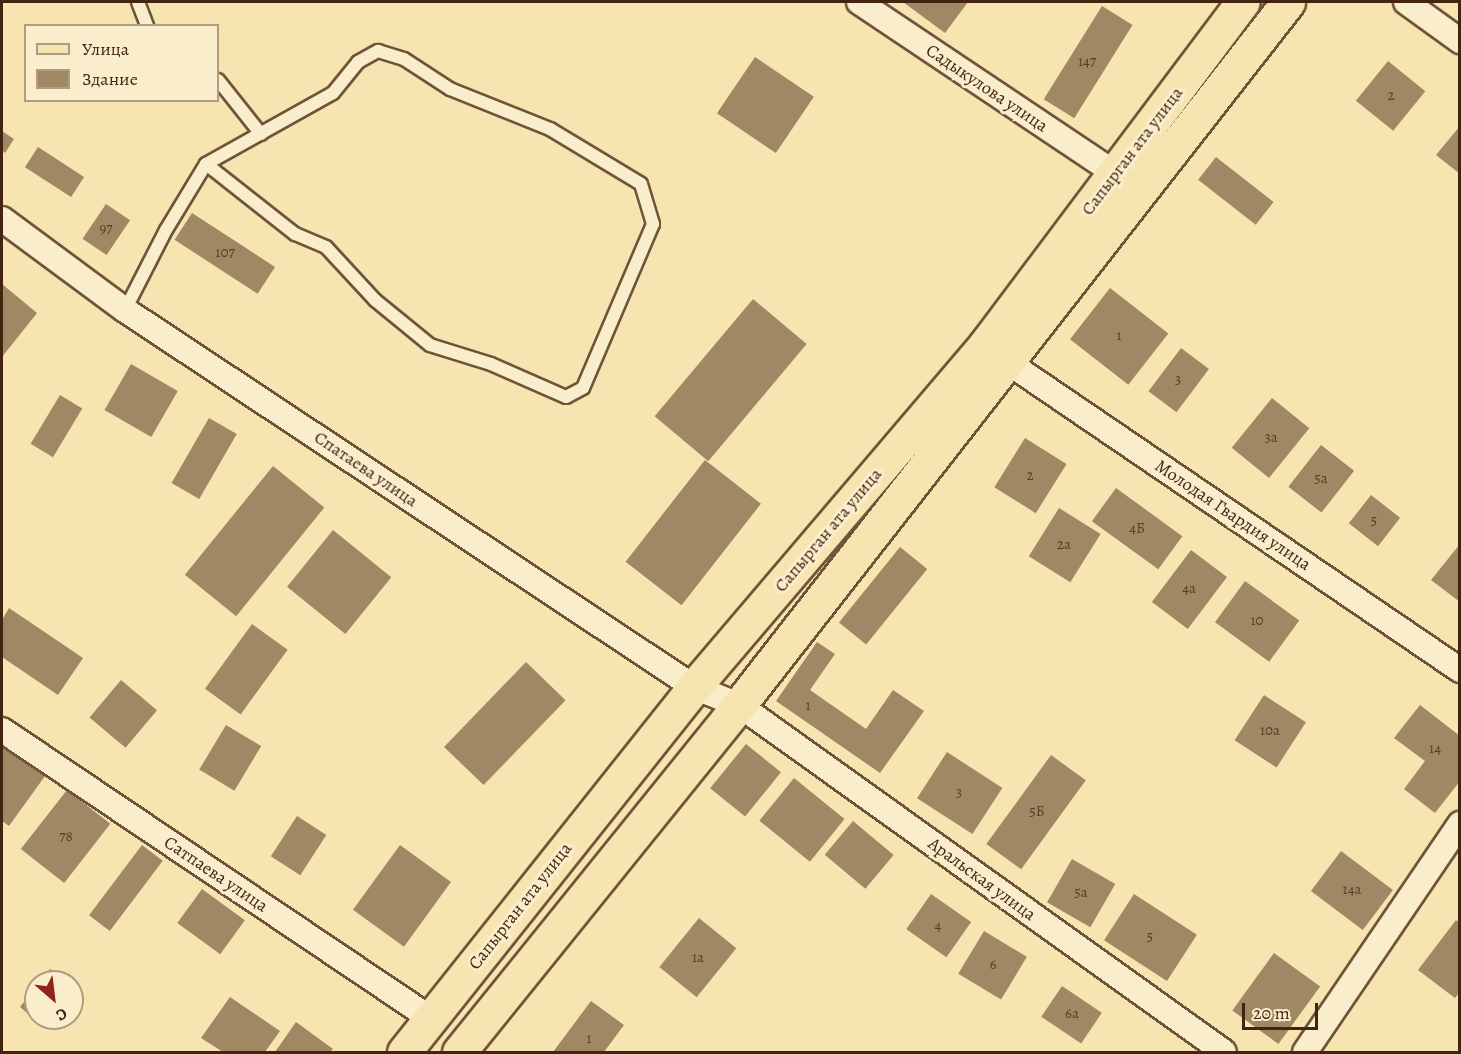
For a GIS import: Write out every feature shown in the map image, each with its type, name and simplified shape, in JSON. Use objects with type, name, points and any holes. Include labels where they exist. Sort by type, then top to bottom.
[{"type":"main road","name":"Сапырган ата улица","points":[[404,1053],[694,687],[985,345],[1116,174],[1243,2]]},
{"type":"main road","name":"Сапырган ата улица","points":[[466,1050],[740,705],[1288,2]]},
{"type":"street","name":"Садыкулова улица","points":[[859,2],[1116,174]]},
{"type":"street","points":[[1406,2],[1460,41]]},
{"type":"street","name":"Спатаева улица","points":[[2,219],[125,310],[694,687],[740,705]]},
{"type":"street","name":"Молодая Гвардия улица","points":[[1006,361],[1460,670]]},
{"type":"street","name":"Аральская улица","points":[[740,705],[1224,1053]]},
{"type":"street","name":"Сатпаева улица","points":[[2,730],[430,1018]]},
{"type":"street","points":[[1305,1053],[1460,824]]},
{"type":"lane","points":[[138,2],[146,24]]},
{"type":"lane","points":[[125,310],[166,230],[206,165],[333,93],[358,62],[378,51],[404,59],[450,89],[550,129],[641,184],[653,224],[583,388],[566,397],[491,364],[430,345],[375,300],[326,247],[295,234],[206,165]]},
{"type":"lane","points":[[219,81],[261,134]]},
{"type":"building","points":[[903,2],[968,2],[945,33]]},
{"type":"building","points":[[1102,6],[1133,25],[1074,118],[1044,99]]},
{"type":"building","points":[[755,57],[814,97],[776,153],[717,113]]},
{"type":"building","points":[[1388,61],[1425,91],[1393,131],[1356,101]]},
{"type":"building","points":[[1460,126],[1460,174],[1436,155]]},
{"type":"building","points":[[2,131],[14,139],[5,153],[2,150]]},
{"type":"building","points":[[38,147],[84,177],[71,197],[25,167]]},
{"type":"building","points":[[1216,157],[1274,202],[1256,225],[1198,180]]},
{"type":"building","points":[[106,204],[130,220],[107,255],[83,239]]},
{"type":"building","points":[[192,213],[275,267],[258,294],[175,240]]},
{"type":"building","points":[[2,284],[37,313],[2,357]]},
{"type":"building","points":[[1110,288],[1168,334],[1128,385],[1070,339]]},
{"type":"building","points":[[753,299],[807,344],[708,461],[655,416]]},
{"type":"building","points":[[1181,348],[1209,369],[1176,412],[1149,391]]},
{"type":"building","points":[[131,364],[178,391],[151,437],[105,410]]},
{"type":"building","points":[[60,395],[82,408],[53,457],[31,444]]},
{"type":"building","points":[[1272,398],[1309,428],[1269,478],[1232,448]]},
{"type":"building","points":[[209,418],[237,434],[199,499],[172,483]]},
{"type":"building","points":[[1025,438],[1067,464],[1036,513],[994,487]]},
{"type":"building","points":[[1321,445],[1354,471],[1321,513],[1288,487]]},
{"type":"building","points":[[705,460],[761,504],[682,605],[626,562]]},
{"type":"building","points":[[273,466],[324,508],[236,616],[185,575]]},
{"type":"building","points":[[1116,488],[1182,536],[1158,569],[1092,521]]},
{"type":"building","points":[[1371,495],[1400,518],[1378,546],[1349,523]]},
{"type":"building","points":[[1059,508],[1101,534],[1070,582],[1029,556]]},
{"type":"building","points":[[333,530],[391,577],[345,634],[287,587]]},
{"type":"building","points":[[1460,544],[1460,602],[1431,580]]},
{"type":"building","points":[[900,547],[927,569],[866,644],[839,622]]},
{"type":"building","points":[[1191,550],[1227,577],[1188,629],[1152,602]]},
{"type":"building","points":[[1245,581],[1299,620],[1269,662],[1215,622]]},
{"type":"building","points":[[9,608],[83,658],[58,695],[2,657],[2,620]]},
{"type":"building","points":[[252,624],[288,650],[241,715],[205,689]]},
{"type":"building","points":[[817,642],[835,654],[810,690],[866,729],[893,690],[924,711],[880,773],[776,701]]},
{"type":"building","points":[[526,662],[566,700],[484,785],[444,747]]},
{"type":"building","points":[[121,680],[157,710],[126,748],[90,718]]},
{"type":"building","points":[[1264,695],[1306,722],[1277,768],[1235,740]]},
{"type":"building","points":[[1420,705],[1460,736],[1460,781],[1435,813],[1404,789],[1425,761],[1394,738]]},
{"type":"building","points":[[226,725],[261,746],[234,791],[199,770]]},
{"type":"building","points":[[746,744],[781,772],[745,817],[710,788]]},
{"type":"building","points":[[2,745],[45,776],[9,826],[2,821]]},
{"type":"building","points":[[947,752],[1002,788],[972,834],[917,798]]},
{"type":"building","points":[[1051,755],[1086,780],[1021,869],[986,844]]},
{"type":"building","points":[[794,778],[845,819],[810,862],[759,821]]},
{"type":"building","points":[[67,790],[110,824],[64,883],[21,849]]},
{"type":"building","points":[[297,816],[326,835],[300,875],[271,856]]},
{"type":"building","points":[[853,821],[894,855],[865,889],[825,855]]},
{"type":"building","points":[[142,845],[163,861],[110,931],[89,915]]},
{"type":"building","points":[[400,845],[451,882],[404,947],[353,910]]},
{"type":"building","points":[[1341,851],[1393,890],[1363,930],[1311,891]]},
{"type":"building","points":[[1072,859],[1115,884],[1090,927],[1047,902]]},
{"type":"building","points":[[202,889],[245,920],[220,954],[177,923]]},
{"type":"building","points":[[931,894],[971,922],[946,957],[906,929]]},
{"type":"building","points":[[1134,894],[1197,935],[1167,981],[1104,940]]},
{"type":"building","points":[[699,918],[736,948],[697,997],[659,967]]},
{"type":"building","points":[[1456,920],[1460,923],[1460,992],[1455,998],[1418,970]]},
{"type":"building","points":[[984,931],[1027,957],[1001,1000],[958,974]]},
{"type":"building","points":[[1274,953],[1320,987],[1278,1044],[1232,1010]]},
{"type":"building","points":[[1062,986],[1102,1013],[1081,1044],[1041,1017]]},
{"type":"building","points":[[230,997],[280,1031],[265,1052],[223,1052],[201,1038]]},
{"type":"building","points":[[591,1001],[624,1025],[604,1052],[553,1052]]},
{"type":"building","points":[[296,1022],[333,1049],[330,1052],[275,1052]]}]
